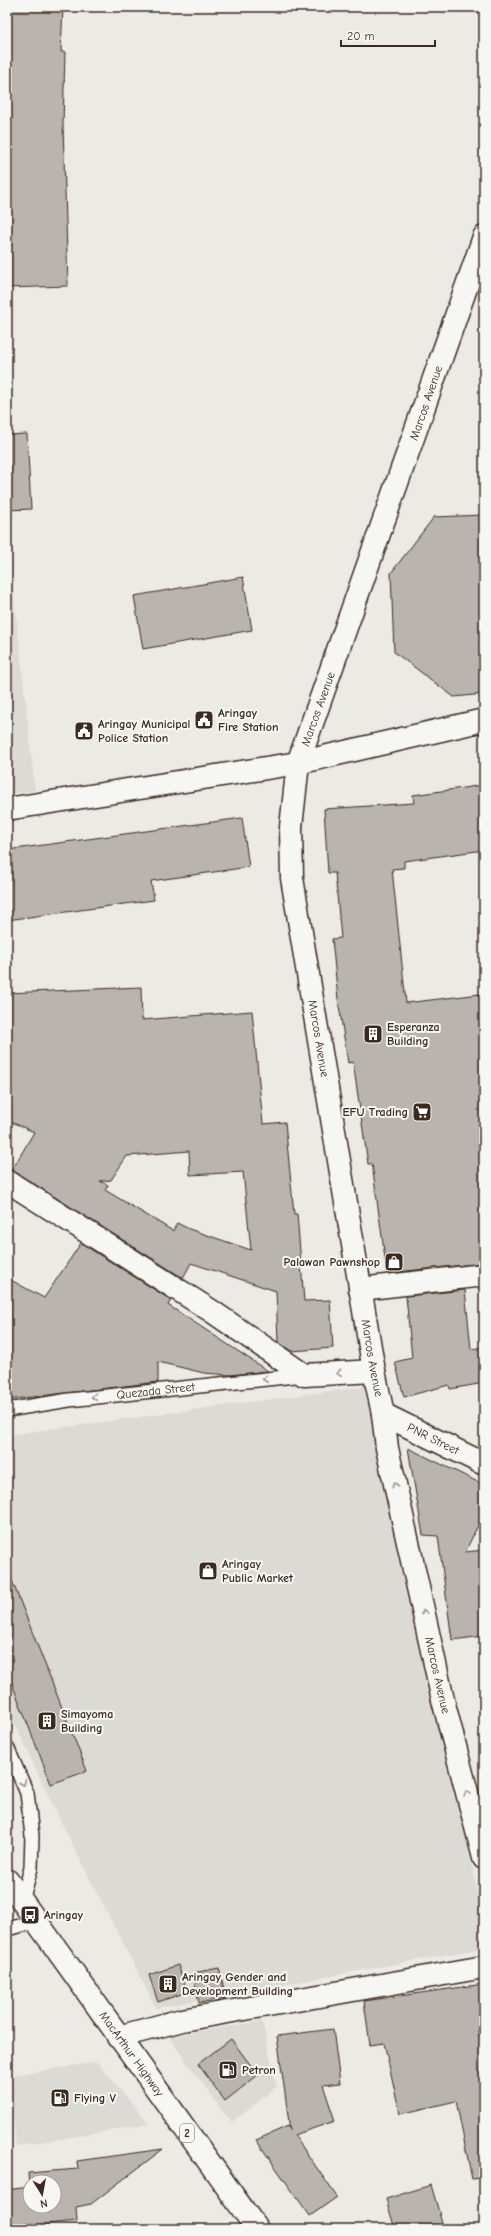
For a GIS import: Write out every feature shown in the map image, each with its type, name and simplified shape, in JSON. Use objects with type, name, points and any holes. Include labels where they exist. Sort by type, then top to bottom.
[{"type":"main road","name":"Marcos Avenue","points":[[484,237],[298,763],[292,827],[292,878],[360,1289],[383,1414],[387,1448],[443,1700],[484,1858]]},
{"type":"main road","points":[[7,809],[298,763],[484,720]]},
{"type":"main road","points":[[7,1181],[212,1312],[304,1375],[374,1371]]},
{"type":"main road","points":[[360,1289],[484,1275]]},
{"type":"main road","name":"PNR Street","points":[[383,1414],[484,1464]]},
{"type":"main road","name":"MacArthur Highway","points":[[7,1880],[257,2229]]},
{"type":"main road","points":[[118,2037],[182,2020],[484,1967]]},
{"type":"lane","name":"Quezada Street","points":[[7,1410],[69,1400],[304,1375]]},
{"type":"lane","points":[[7,1747],[27,1793],[32,1836],[31,1868],[22,1901]]},
{"type":"lane","points":[[7,1929],[36,1922]]},
{"type":"shaded area","points":[[7,557],[10,557],[35,790],[7,795]]},
{"type":"shaded area","name":"Aringay Public Market","points":[[368,1386],[484,1921],[484,1948],[156,2008],[61,1822],[7,1708],[7,1435]]},
{"type":"shaded area","points":[[262,2021],[277,2087],[231,2123],[168,2036]]},
{"type":"shaded area","points":[[97,2062],[149,2124],[16,2146],[9,2076]]},
{"type":"building","points":[[7,7],[63,7],[61,52],[65,52],[63,125],[68,286],[7,288]]},
{"type":"building","points":[[27,434],[31,509],[7,510],[7,435]]},
{"type":"building","points":[[484,515],[484,694],[454,697],[394,652],[391,573],[434,517]]},
{"type":"building","points":[[243,577],[252,630],[143,649],[134,596]]},
{"type":"building","points":[[484,785],[484,850],[404,861],[404,868],[392,869],[406,1003],[480,994],[484,1030],[484,1263],[387,1273],[372,1164],[368,1164],[353,1062],[348,1063],[338,999],[332,939],[341,938],[335,873],[328,873],[324,809],[414,803],[413,795]]},
{"type":"building","points":[[242,818],[249,867],[151,881],[154,900],[7,920],[7,850]]},
{"type":"building","points":[[141,987],[142,1020],[252,1011],[263,1124],[285,1122],[294,1214],[297,1214],[304,1301],[330,1300],[333,1348],[291,1351],[278,1342],[276,1291],[191,1263],[183,1278],[12,1170],[34,1132],[7,1120],[7,993]],"holes":[[[189,1151],[190,1175],[243,1172],[251,1250],[189,1229],[177,1223],[173,1231],[105,1190],[108,1185],[100,1181],[111,1180],[127,1156]]]},
{"type":"building","points":[[81,1243],[171,1300],[168,1305],[268,1371],[230,1375],[204,1373],[158,1362],[158,1382],[7,1400],[7,1278],[44,1298]]},
{"type":"building","points":[[465,1290],[471,1349],[484,1347],[484,1383],[450,1389],[449,1385],[404,1397],[395,1362],[412,1358],[406,1296]]},
{"type":"building","points":[[408,1448],[484,1485],[484,1513],[465,1552],[484,1550],[484,1636],[452,1640],[438,1536],[423,1535]]},
{"type":"building","name":"Simayoma Building","points":[[7,1573],[9,1573],[87,1771],[51,1784],[7,1671]]},
{"type":"building","name":"Aringay Gender and Development Building","points":[[178,1965],[187,1992],[158,2002],[149,1975]]},
{"type":"building","points":[[219,1968],[226,1998],[199,2003],[193,1973]]},
{"type":"building","points":[[484,1984],[484,2029],[478,2030],[484,2056],[484,2178],[472,2179],[456,2101],[400,2114],[384,2043],[370,2045],[364,2001]]},
{"type":"building","points":[[333,2029],[340,2083],[323,2085],[335,2121],[294,2135],[337,2197],[310,2216],[256,2140],[288,2126],[290,2130],[277,2036]]},
{"type":"building","name":"Petron","points":[[231,2039],[258,2075],[225,2101],[198,2064]]},
{"type":"building","points":[[163,2149],[91,2204],[76,2207],[77,2221],[7,2228],[7,2190],[22,2188],[22,2214],[62,2214],[62,2174],[28,2173],[78,2169],[77,2161]]},
{"type":"building","points":[[431,2185],[444,2229],[395,2229],[386,2199]]},
{"type":"place","name":"Aringay Fire Station","points":[[204,720]]},
{"type":"place","name":"Aringay Municipal Police Station","points":[[84,731]]},
{"type":"place","name":"Esperanza Building","points":[[373,1034]]},
{"type":"place","name":"EFU Trading","points":[[422,1112]]},
{"type":"place","name":"Palawan Pawnshop","points":[[394,1262]]},
{"type":"place","name":"Aringay Public Market","points":[[208,1571]]},
{"type":"place","name":"Simayoma Building","points":[[47,1721]]},
{"type":"place","name":"Aringay","points":[[30,1915]]},
{"type":"place","name":"Aringay Gender and Development Building","points":[[168,1984]]},
{"type":"place","name":"Petron","points":[[228,2070]]},
{"type":"place","name":"Flying V","points":[[60,2098]]}]
